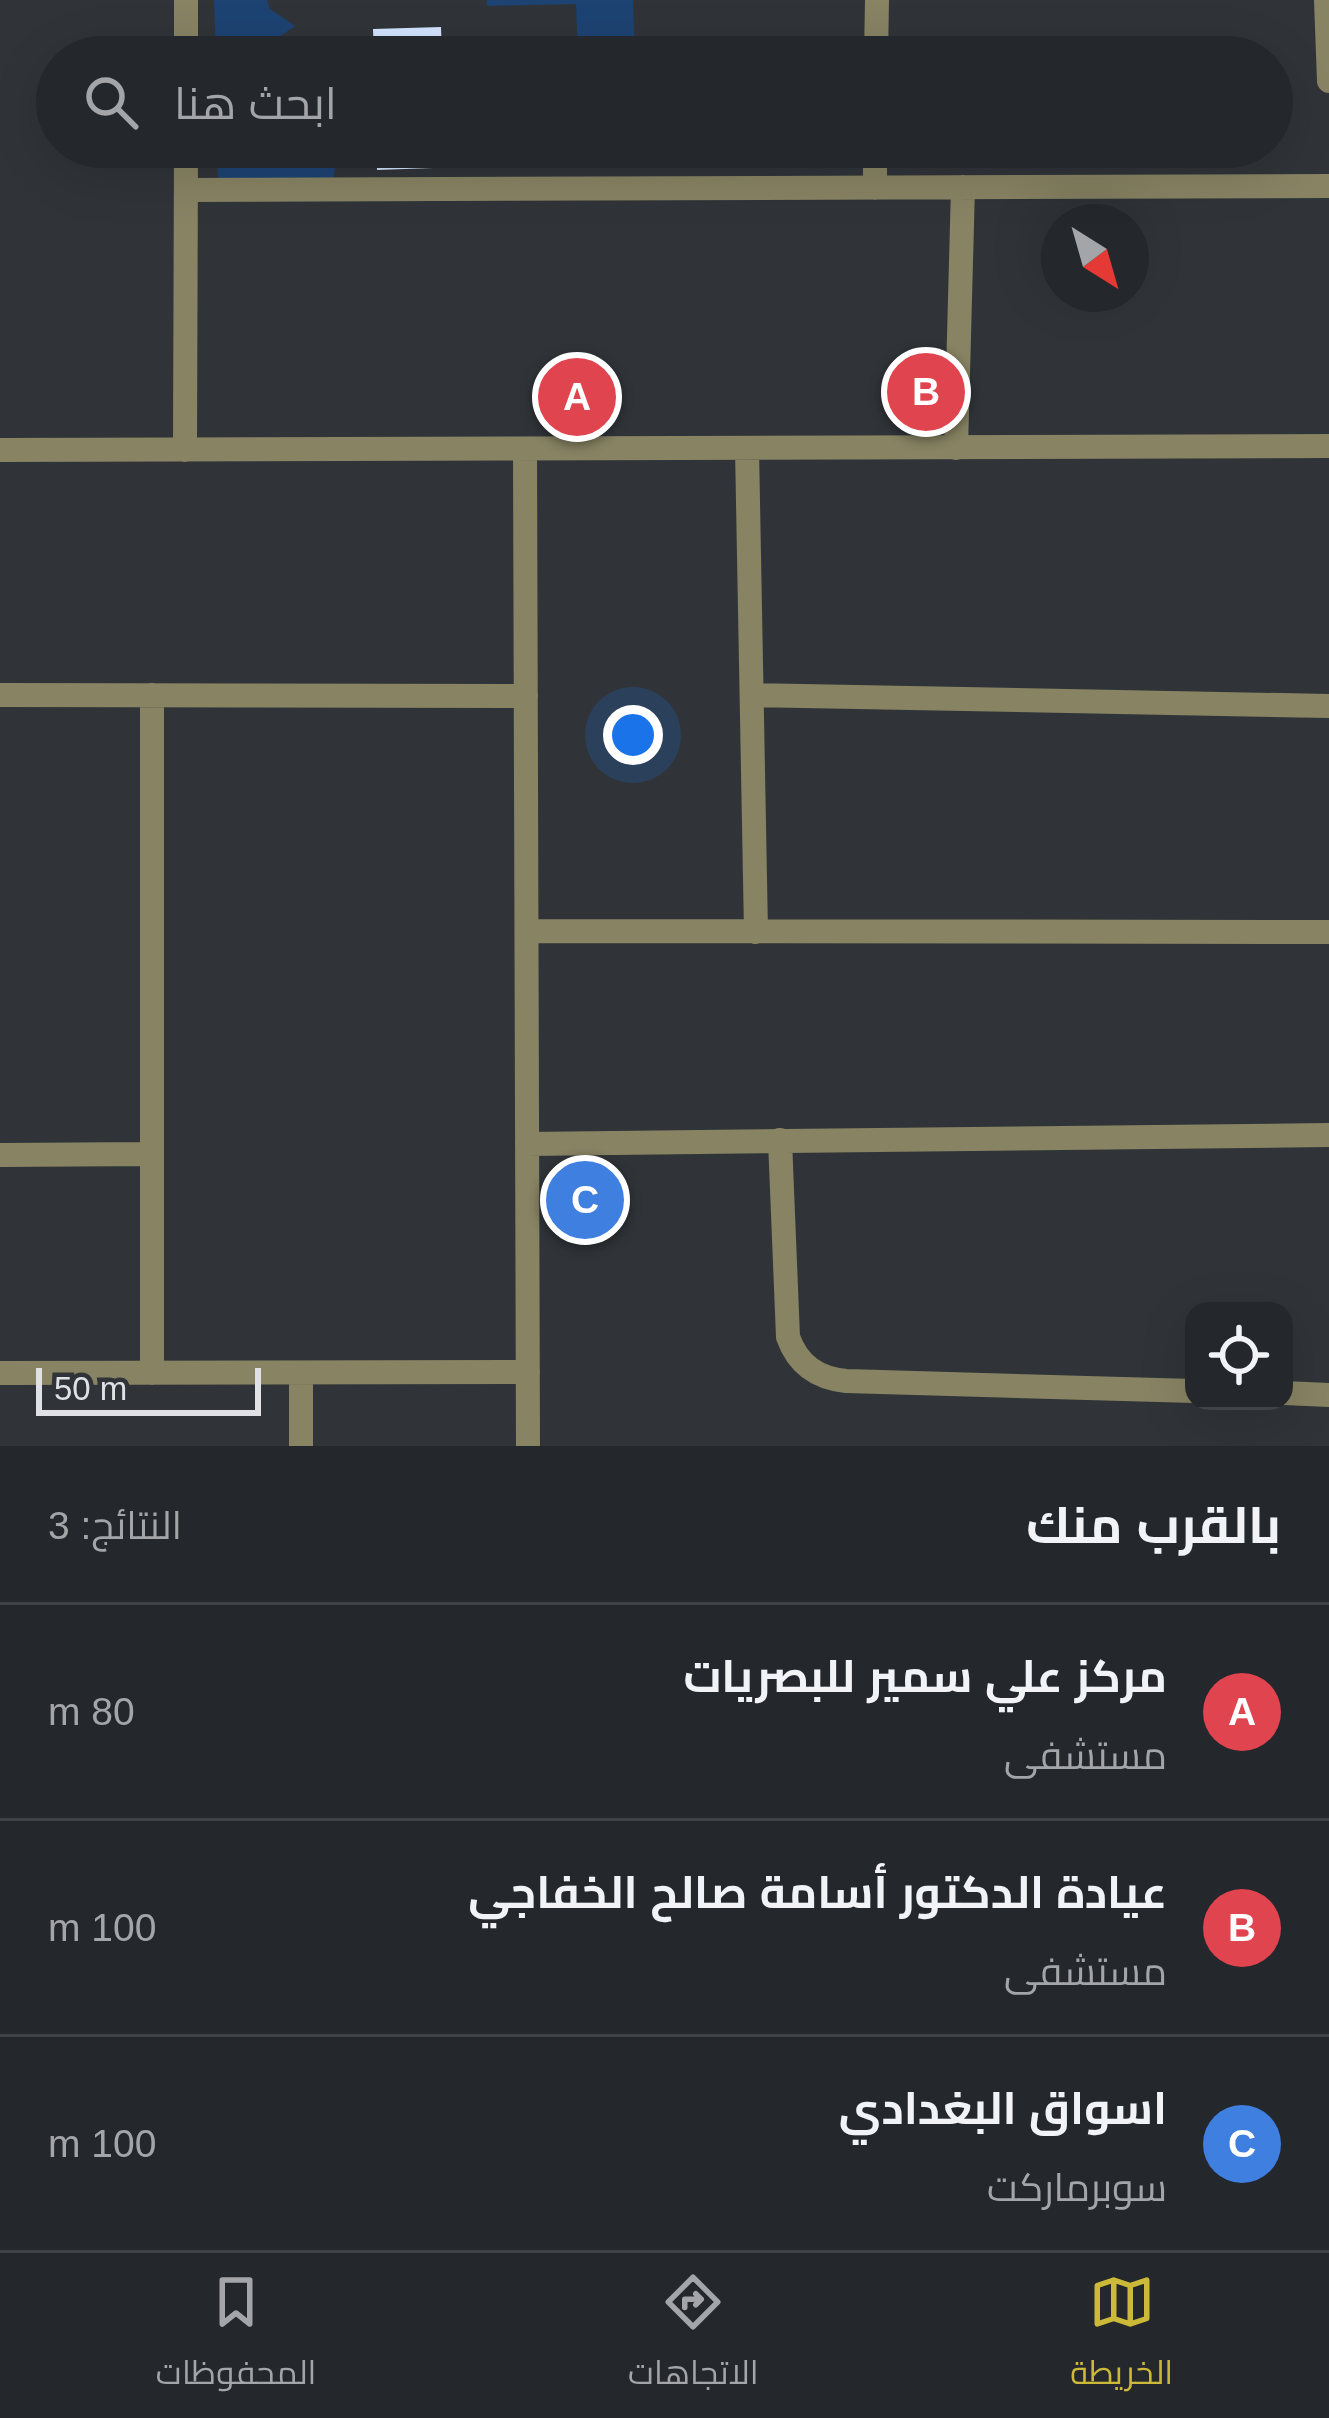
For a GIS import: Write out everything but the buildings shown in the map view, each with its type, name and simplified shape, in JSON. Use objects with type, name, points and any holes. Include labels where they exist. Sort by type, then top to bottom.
[{"type":"street","points":[[186,0],[186,36]]},
{"type":"street","points":[[876,36],[877,0]]},
{"type":"street","points":[[1326,0],[1329,81]]},
{"type":"street","points":[[185,450],[186,168]]},
{"type":"street","points":[[875,168],[875,188]]},
{"type":"street","points":[[956,448],[963,187]]},
{"type":"street","points":[[186,190],[1329,187]]},
{"type":"street","points":[[0,451],[1329,446]]},
{"type":"street","points":[[747,448],[756,932]]},
{"type":"street","points":[[525,449],[528,1446]]},
{"type":"street","points":[[752,694],[1329,706]]},
{"type":"street","points":[[0,695],[526,696]]},
{"type":"street","points":[[152,695],[152,1373]]},
{"type":"street","points":[[526,931],[1329,932]]},
{"type":"street","points":[[527,1144],[1329,1135]]},
{"type":"street","points":[[780,1140],[788,1337],[793,1352],[816,1374],[846,1381],[1185,1391]]},
{"type":"street","points":[[0,1155],[151,1154]]},
{"type":"street","points":[[0,1373],[528,1372]]},
{"type":"street","points":[[301,1373],[301,1446]]},
{"type":"street","points":[[1293,1393],[1329,1395]]},
{"type":"shaded area","points":[[214,0],[267,0],[270,9],[295,26],[281,36],[215,36]]},
{"type":"shaded area","points":[[487,0],[633,0],[634,36],[577,36],[576,4],[487,6]]},
{"type":"shaded area","points":[[218,168],[335,168],[333,180],[218,183]]},
{"type":"place","name":"عيادة الدكتور أسامة صالح الخفاجي","points":[[926,392]]},
{"type":"place","name":"مركز علي سمير للبصريات","points":[[577,397]]},
{"type":"place","name":"اسواق البغدادي","points":[[585,1200]]}]
